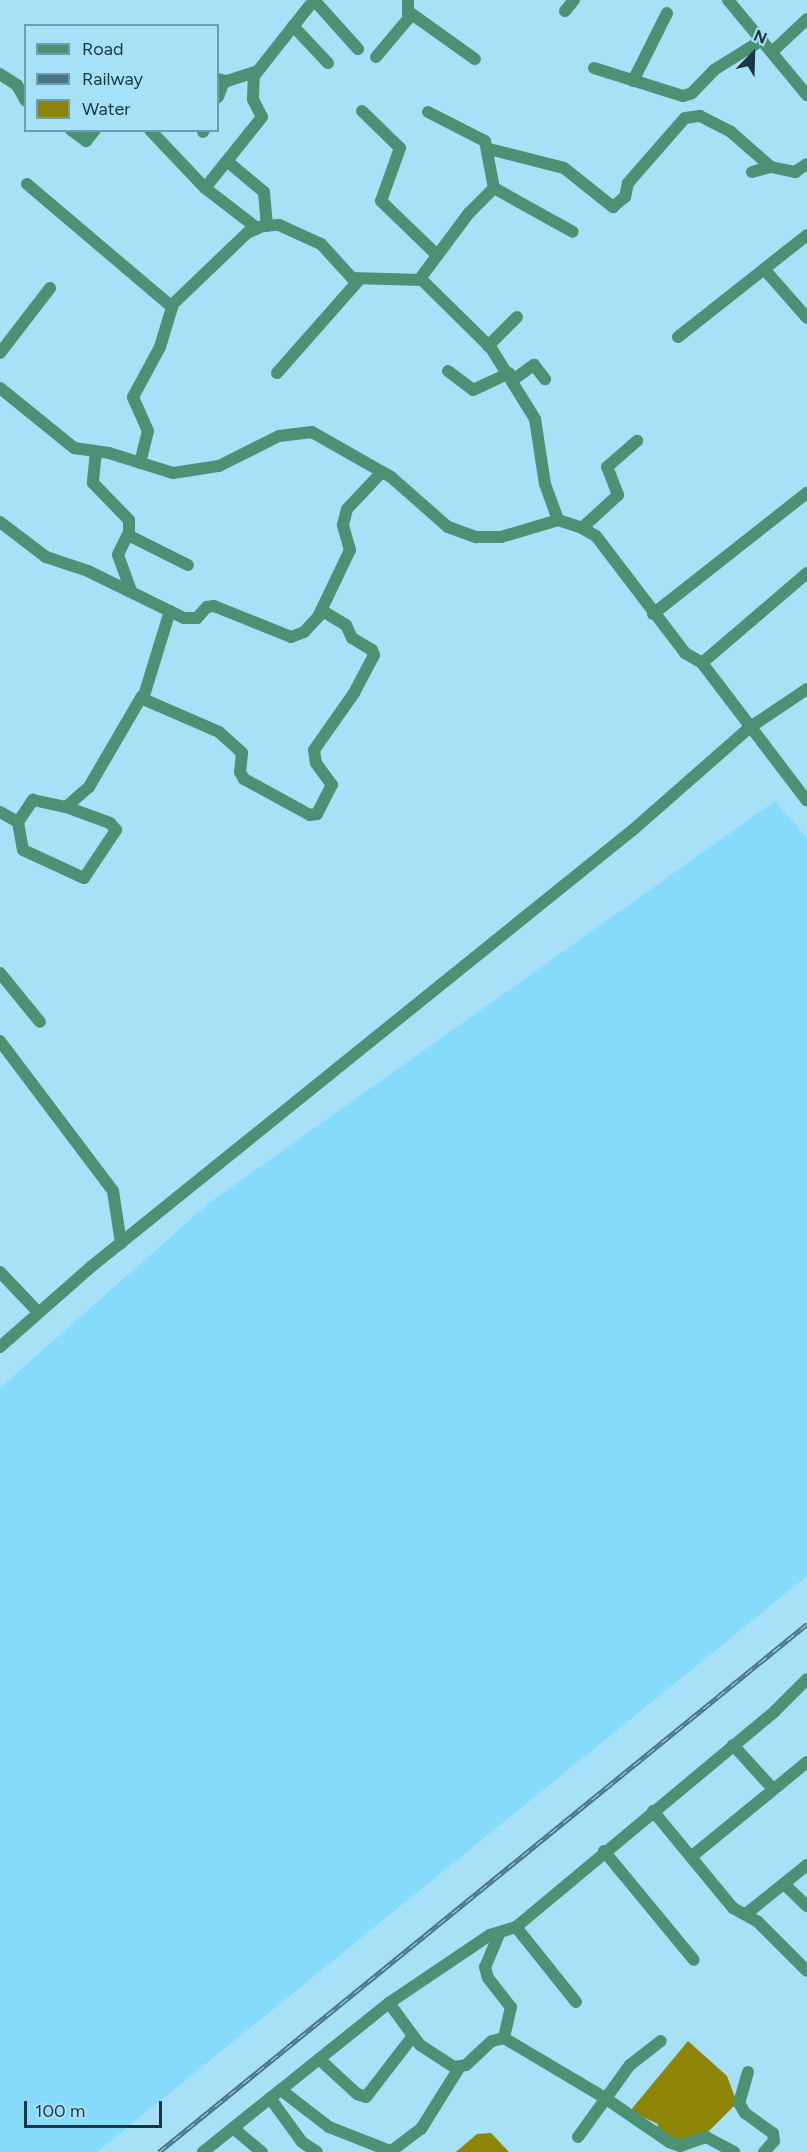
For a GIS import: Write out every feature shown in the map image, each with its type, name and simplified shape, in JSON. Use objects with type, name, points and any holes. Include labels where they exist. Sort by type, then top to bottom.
[{"type":"street","points":[[205,188],[262,117],[254,99],[253,80],[257,70],[314,0],[358,49]]},
{"type":"street","points":[[566,11],[574,0]]},
{"type":"street","points":[[728,0],[807,95]]},
{"type":"street","points":[[376,57],[404,25],[409,6],[475,59]]},
{"type":"street","points":[[633,81],[667,13]]},
{"type":"street","points":[[772,52],[807,20]]},
{"type":"street","points":[[293,26],[328,63]]},
{"type":"street","points":[[489,149],[564,168],[613,207],[625,197],[628,183],[685,118],[688,95],[714,70],[762,40]]},
{"type":"street","points":[[594,68],[675,96],[688,95]]},
{"type":"street","points":[[221,80],[257,70]]},
{"type":"street","points":[[0,74],[17,85],[24,97]]},
{"type":"street","points":[[363,111],[400,148],[381,201],[437,255]]},
{"type":"street","points":[[429,112],[478,136],[489,149],[494,188]]},
{"type":"street","points":[[685,118],[700,117],[731,132],[771,167],[792,172],[807,164]]},
{"type":"street","points":[[74,132],[86,141],[93,132]]},
{"type":"street","points":[[152,132],[205,188],[262,227],[290,228],[321,244],[343,271],[360,279],[419,280],[430,286],[488,346],[511,377],[535,419],[544,484],[558,520]]},
{"type":"street","points":[[140,463],[148,430],[134,397],[158,353],[172,307],[178,296],[262,227],[264,192],[227,160]]},
{"type":"street","points":[[752,172],[771,167]]},
{"type":"street","points":[[27,184],[172,307]]},
{"type":"street","points":[[419,280],[469,213],[494,188]]},
{"type":"street","points":[[494,188],[573,232]]},
{"type":"street","points":[[678,337],[807,235]]},
{"type":"street","points":[[764,269],[807,318]]},
{"type":"street","points":[[277,373],[360,279]]},
{"type":"street","points":[[0,353],[50,288]]},
{"type":"street","points":[[488,346],[517,317]]},
{"type":"street","points":[[448,371],[472,390],[511,377],[534,365],[545,379]]},
{"type":"street","points":[[0,388],[74,448],[172,473],[194,473],[219,466],[279,436],[312,432],[382,472],[448,527],[476,537],[501,537],[558,520],[582,528],[596,536],[653,614],[685,653],[702,663],[749,728],[807,801]]},
{"type":"street","points":[[582,528],[618,495],[607,467],[637,441]]},
{"type":"street","points":[[96,452],[93,483],[126,516],[128,536],[118,555],[131,591]]},
{"type":"street","points":[[0,522],[46,558],[88,571],[170,611],[193,619],[207,607],[214,606],[291,637],[310,627],[321,610],[350,550],[343,525],[347,509],[382,472]]},
{"type":"street","points":[[653,614],[807,493]]},
{"type":"street","points":[[128,536],[188,565]]},
{"type":"street","points":[[702,663],[807,573]]},
{"type":"street","points":[[142,696],[219,732],[242,753],[240,772],[244,779],[305,814],[317,814],[332,785],[316,763],[314,750],[354,693],[374,655],[372,650],[352,638],[342,622],[321,610]]},
{"type":"street","points":[[66,807],[95,780],[142,696],[170,611]]},
{"type":"street","points":[[0,1347],[37,1311],[634,829],[749,728],[807,689]]},
{"type":"street","points":[[33,800],[66,807],[110,823],[116,830],[84,878],[23,850],[18,822],[33,800]]},
{"type":"street","points":[[0,812],[18,822]]},
{"type":"street","points":[[0,973],[40,1022]]},
{"type":"street","points":[[0,1041],[113,1191],[121,1244]]},
{"type":"street","points":[[0,1272],[37,1311]]},
{"type":"street","points":[[203,2152],[389,2003],[490,1935],[516,1927],[733,1745],[807,1679]]},
{"type":"street","points":[[733,1745],[773,1790]]},
{"type":"street","points":[[691,1857],[807,1761]]},
{"type":"street","points":[[653,1811],[733,1908],[746,1914],[807,1971]]},
{"type":"street","points":[[604,1851],[694,1960]]},
{"type":"street","points":[[746,1914],[807,1865]]},
{"type":"street","points":[[784,1884],[807,1906]]},
{"type":"street","points":[[516,1927],[576,2002]]},
{"type":"street","points":[[500,1932],[485,1967],[488,1978],[512,2007],[504,2038]]},
{"type":"street","points":[[389,2003],[425,2050],[459,2068]]},
{"type":"street","points":[[319,2059],[357,2094],[366,2097],[413,2036]]},
{"type":"street","points":[[281,2090],[336,2131],[396,2150],[421,2129],[459,2068],[492,2041],[504,2038],[605,2098],[674,2144],[706,2137],[734,2152]]},
{"type":"street","points":[[578,2137],[633,2061],[661,2041]]},
{"type":"street","points":[[748,2072],[739,2103],[745,2113],[773,2133],[774,2141],[764,2152]]},
{"type":"street","points":[[270,2098],[298,2137],[317,2152]]},
{"type":"street","points":[[233,2128],[262,2152]]},
{"type":"street","points":[[240,2152],[248,2141]]},
{"type":"shaded area","points":[[775,801],[807,838],[807,1576],[97,2152],[0,2152],[0,1388],[209,1203]]},
{"type":"water","points":[[688,2041],[727,2076],[737,2103],[710,2130],[686,2142],[677,2140],[657,2128],[658,2124],[630,2111]]},
{"type":"water","points":[[491,2133],[509,2152],[456,2152],[477,2134]]},
{"type":"railway","points":[[159,2152],[807,1624]]}]
